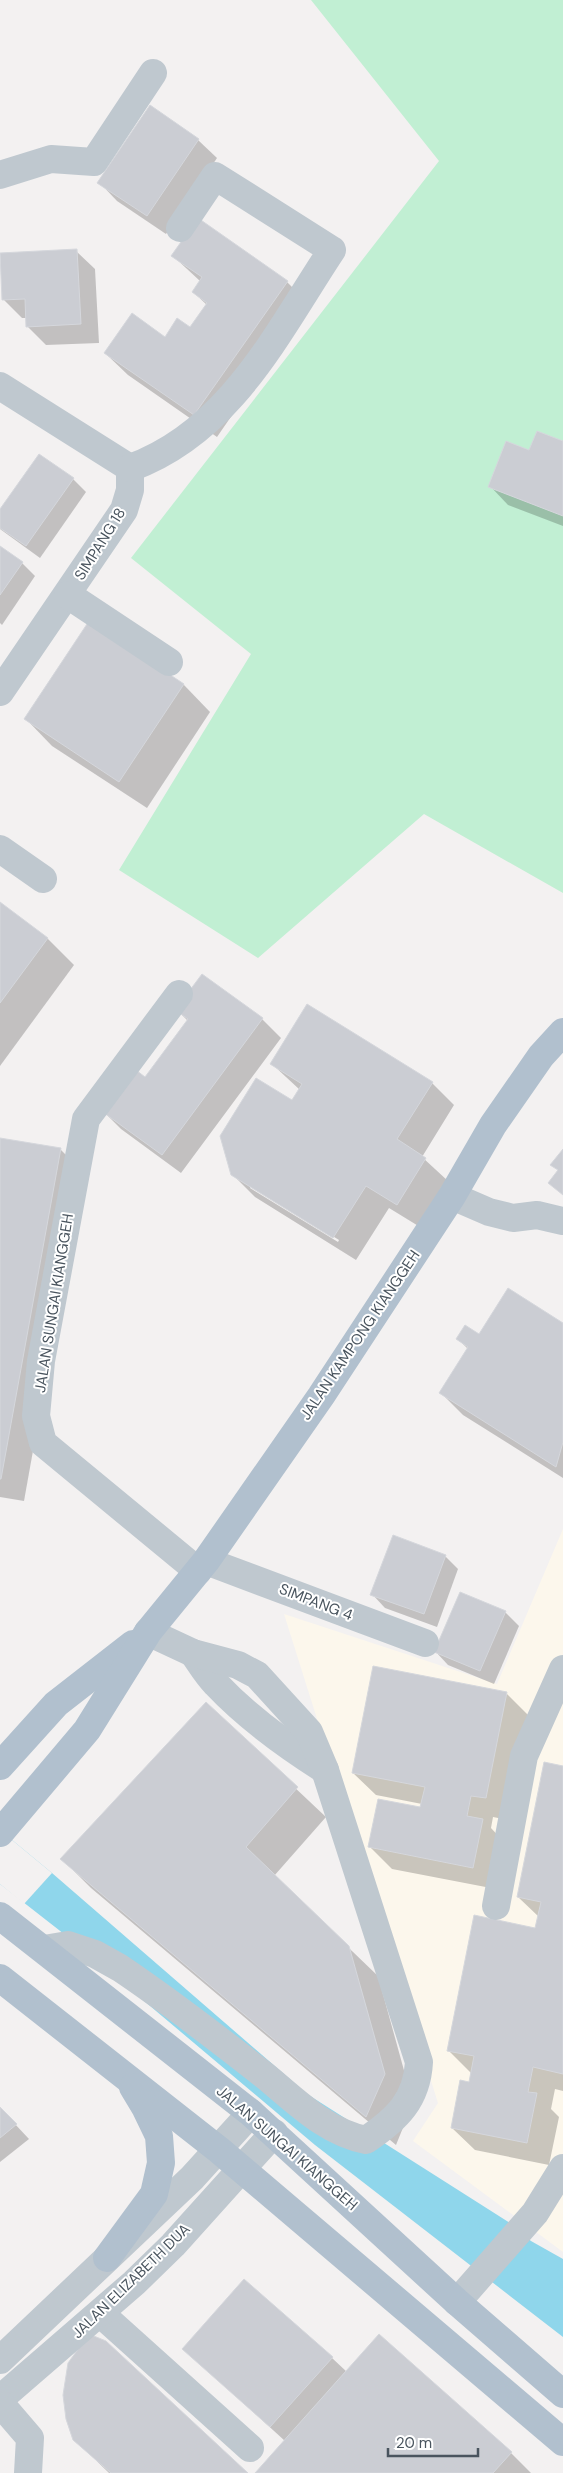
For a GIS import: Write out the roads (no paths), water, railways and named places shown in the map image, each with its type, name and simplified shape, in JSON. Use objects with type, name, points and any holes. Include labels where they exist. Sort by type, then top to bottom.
[{"type":"main road","name":"JALAN KAMPONG KIANGGEH","points":[[0,1833],[87,1730],[148,1632],[202,1566],[321,1396],[452,1196],[493,1125],[541,1056],[563,1032]]},
{"type":"main road","name":"JALAN KAMPONG KIANGGEH","points":[[0,1766],[56,1704],[148,1632]]},
{"type":"main road","points":[[0,1897],[9,1923]]},
{"type":"main road","name":"JALAN SUNGAI KIANGGEH","points":[[9,1923],[56,1947],[251,2112],[457,2302],[563,2394]]},
{"type":"main road","points":[[0,1978],[125,2074],[219,2150],[563,2442]]},
{"type":"main road","points":[[107,2258],[154,2194],[161,2163],[159,2136],[146,2107],[125,2074]]},
{"type":"street","points":[[0,175],[50,159],[94,162],[153,72]]},
{"type":"street","points":[[0,386],[130,468],[152,460],[176,447],[220,411],[244,384],[332,250],[215,176],[180,228]]},
{"type":"street","name":"SIMPANG 18","points":[[0,692],[68,595],[124,510],[130,490],[130,468]]},
{"type":"street","points":[[68,595],[169,662]]},
{"type":"street","points":[[0,849],[43,879]]},
{"type":"street","name":"JALAN SUNGAI KIANGGEH","points":[[179,994],[86,1119],[42,1360],[36,1416],[43,1443],[202,1566]]},
{"type":"street","points":[[452,1196],[489,1212],[513,1218],[537,1215],[563,1221]]},
{"type":"street","name":"SIMPANG 4","points":[[202,1566],[425,1644]]},
{"type":"street","points":[[56,1947],[95,1954],[127,1972],[264,2075],[308,2111],[348,2136],[366,2140],[395,2118],[410,2100],[418,2080],[419,2062],[325,1770],[299,1753],[229,1696],[216,1684],[192,1653],[148,1632]]},
{"type":"street","points":[[496,1906],[524,1756],[563,1669]]},
{"type":"street","points":[[0,2360],[219,2150],[251,2112]]},
{"type":"street","name":"JALAN ELIZABETH DUA","points":[[0,2401],[101,2314],[173,2245],[274,2133]]},
{"type":"street","points":[[457,2302],[535,2213],[563,2168]]},
{"type":"street","points":[[535,2213],[563,2196]]},
{"type":"street","points":[[101,2314],[250,2448]]},
{"type":"street","points":[[0,2401],[30,2438],[28,2473]]},
{"type":"water","points":[[0,1830],[307,2094],[510,2223],[531,2241],[563,2259],[563,2337],[315,2145],[73,1941],[0,1884]]}]
